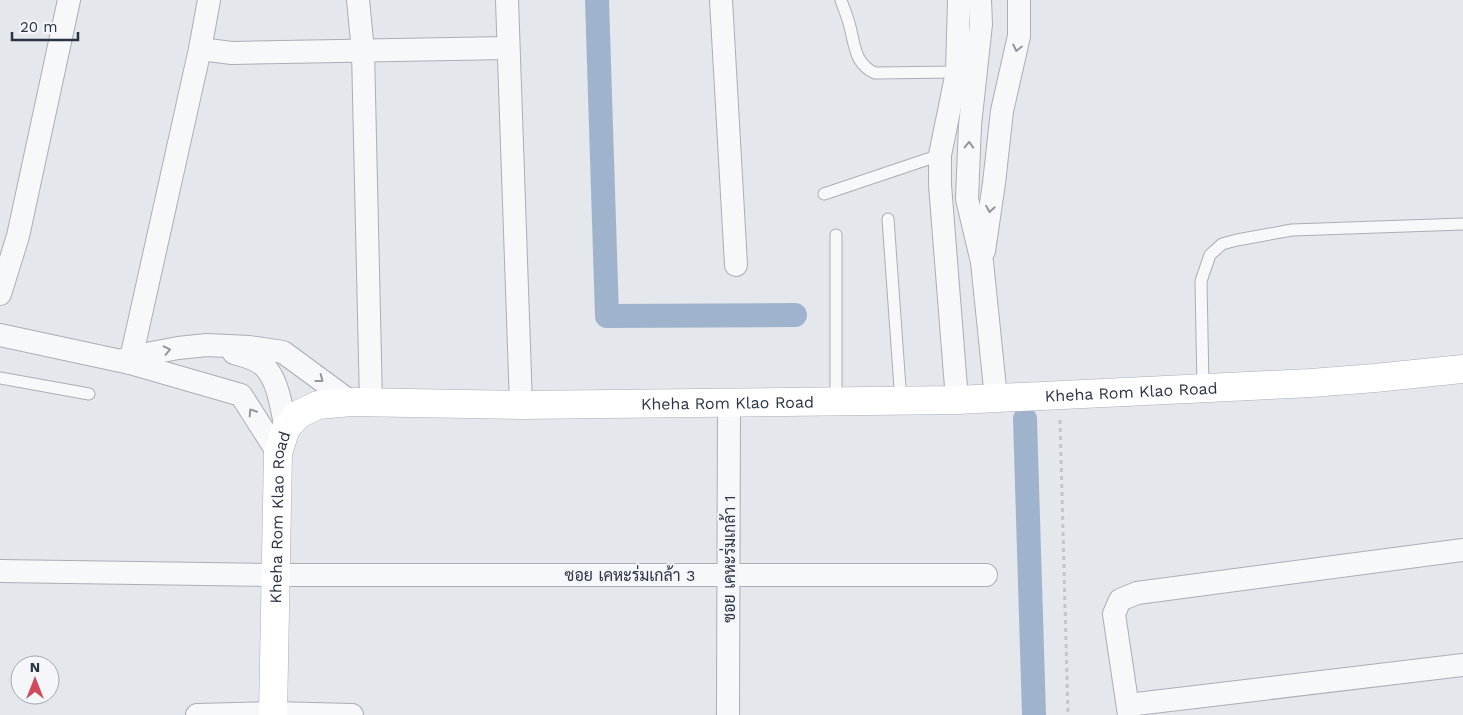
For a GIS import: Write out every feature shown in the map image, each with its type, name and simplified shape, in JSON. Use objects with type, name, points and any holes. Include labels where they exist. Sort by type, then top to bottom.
[{"type":"street","points":[[0,294],[18,236],[69,0]]},
{"type":"street","points":[[127,360],[200,49],[209,0]]},
{"type":"street","points":[[358,0],[363,50],[361,403]]},
{"type":"street","points":[[507,0],[521,405]]},
{"type":"street","points":[[721,0],[736,265]]},
{"type":"street","points":[[957,400],[940,186],[940,155],[957,72],[959,0]]},
{"type":"street","points":[[980,0],[981,24],[970,125],[967,199],[982,262],[996,398]]},
{"type":"street","points":[[982,262],[1002,111],[1020,36],[1019,0]]},
{"type":"street","points":[[200,49],[232,54],[508,48]]},
{"type":"street","points":[[0,335],[127,360],[242,395],[282,440]]},
{"type":"street","points":[[127,360],[178,348],[207,345],[249,346],[283,352],[361,403]]},
{"type":"street","points":[[207,345],[252,358],[264,366],[277,392],[282,440]]},
{"type":"street","name":"Kheha Rom Klao Road","points":[[274,714],[275,575],[282,440],[299,414],[318,405],[361,403],[521,405],[836,401],[901,402],[1374,378],[1463,369]]},
{"type":"street","name":"ซอย เคหะร่มเกล้า 1","points":[[728,715],[730,403]]},
{"type":"street","points":[[1463,550],[1137,593],[1120,600],[1114,614],[1128,710],[1463,665]]},
{"type":"street","name":"ซอย เคหะร่มเกล้า 3","points":[[0,571],[275,575],[986,575]]},
{"type":"street","points":[[196,715],[352,715]]},
{"type":"lane","points":[[841,0],[850,26],[854,49],[865,69],[875,73],[957,72]]},
{"type":"lane","points":[[824,194],[940,155]]},
{"type":"lane","points":[[888,219],[901,402]]},
{"type":"lane","points":[[1203,387],[1201,281],[1210,255],[1222,244],[1292,230],[1463,224]]},
{"type":"lane","points":[[836,235],[836,401]]},
{"type":"lane","points":[[0,378],[90,394]]},
{"type":"path","points":[[1061,394],[1059,437],[1068,715]]},
{"type":"waterway","points":[[597,0],[607,316],[795,315]]},
{"type":"waterway","points":[[1025,419],[1034,715]]}]
